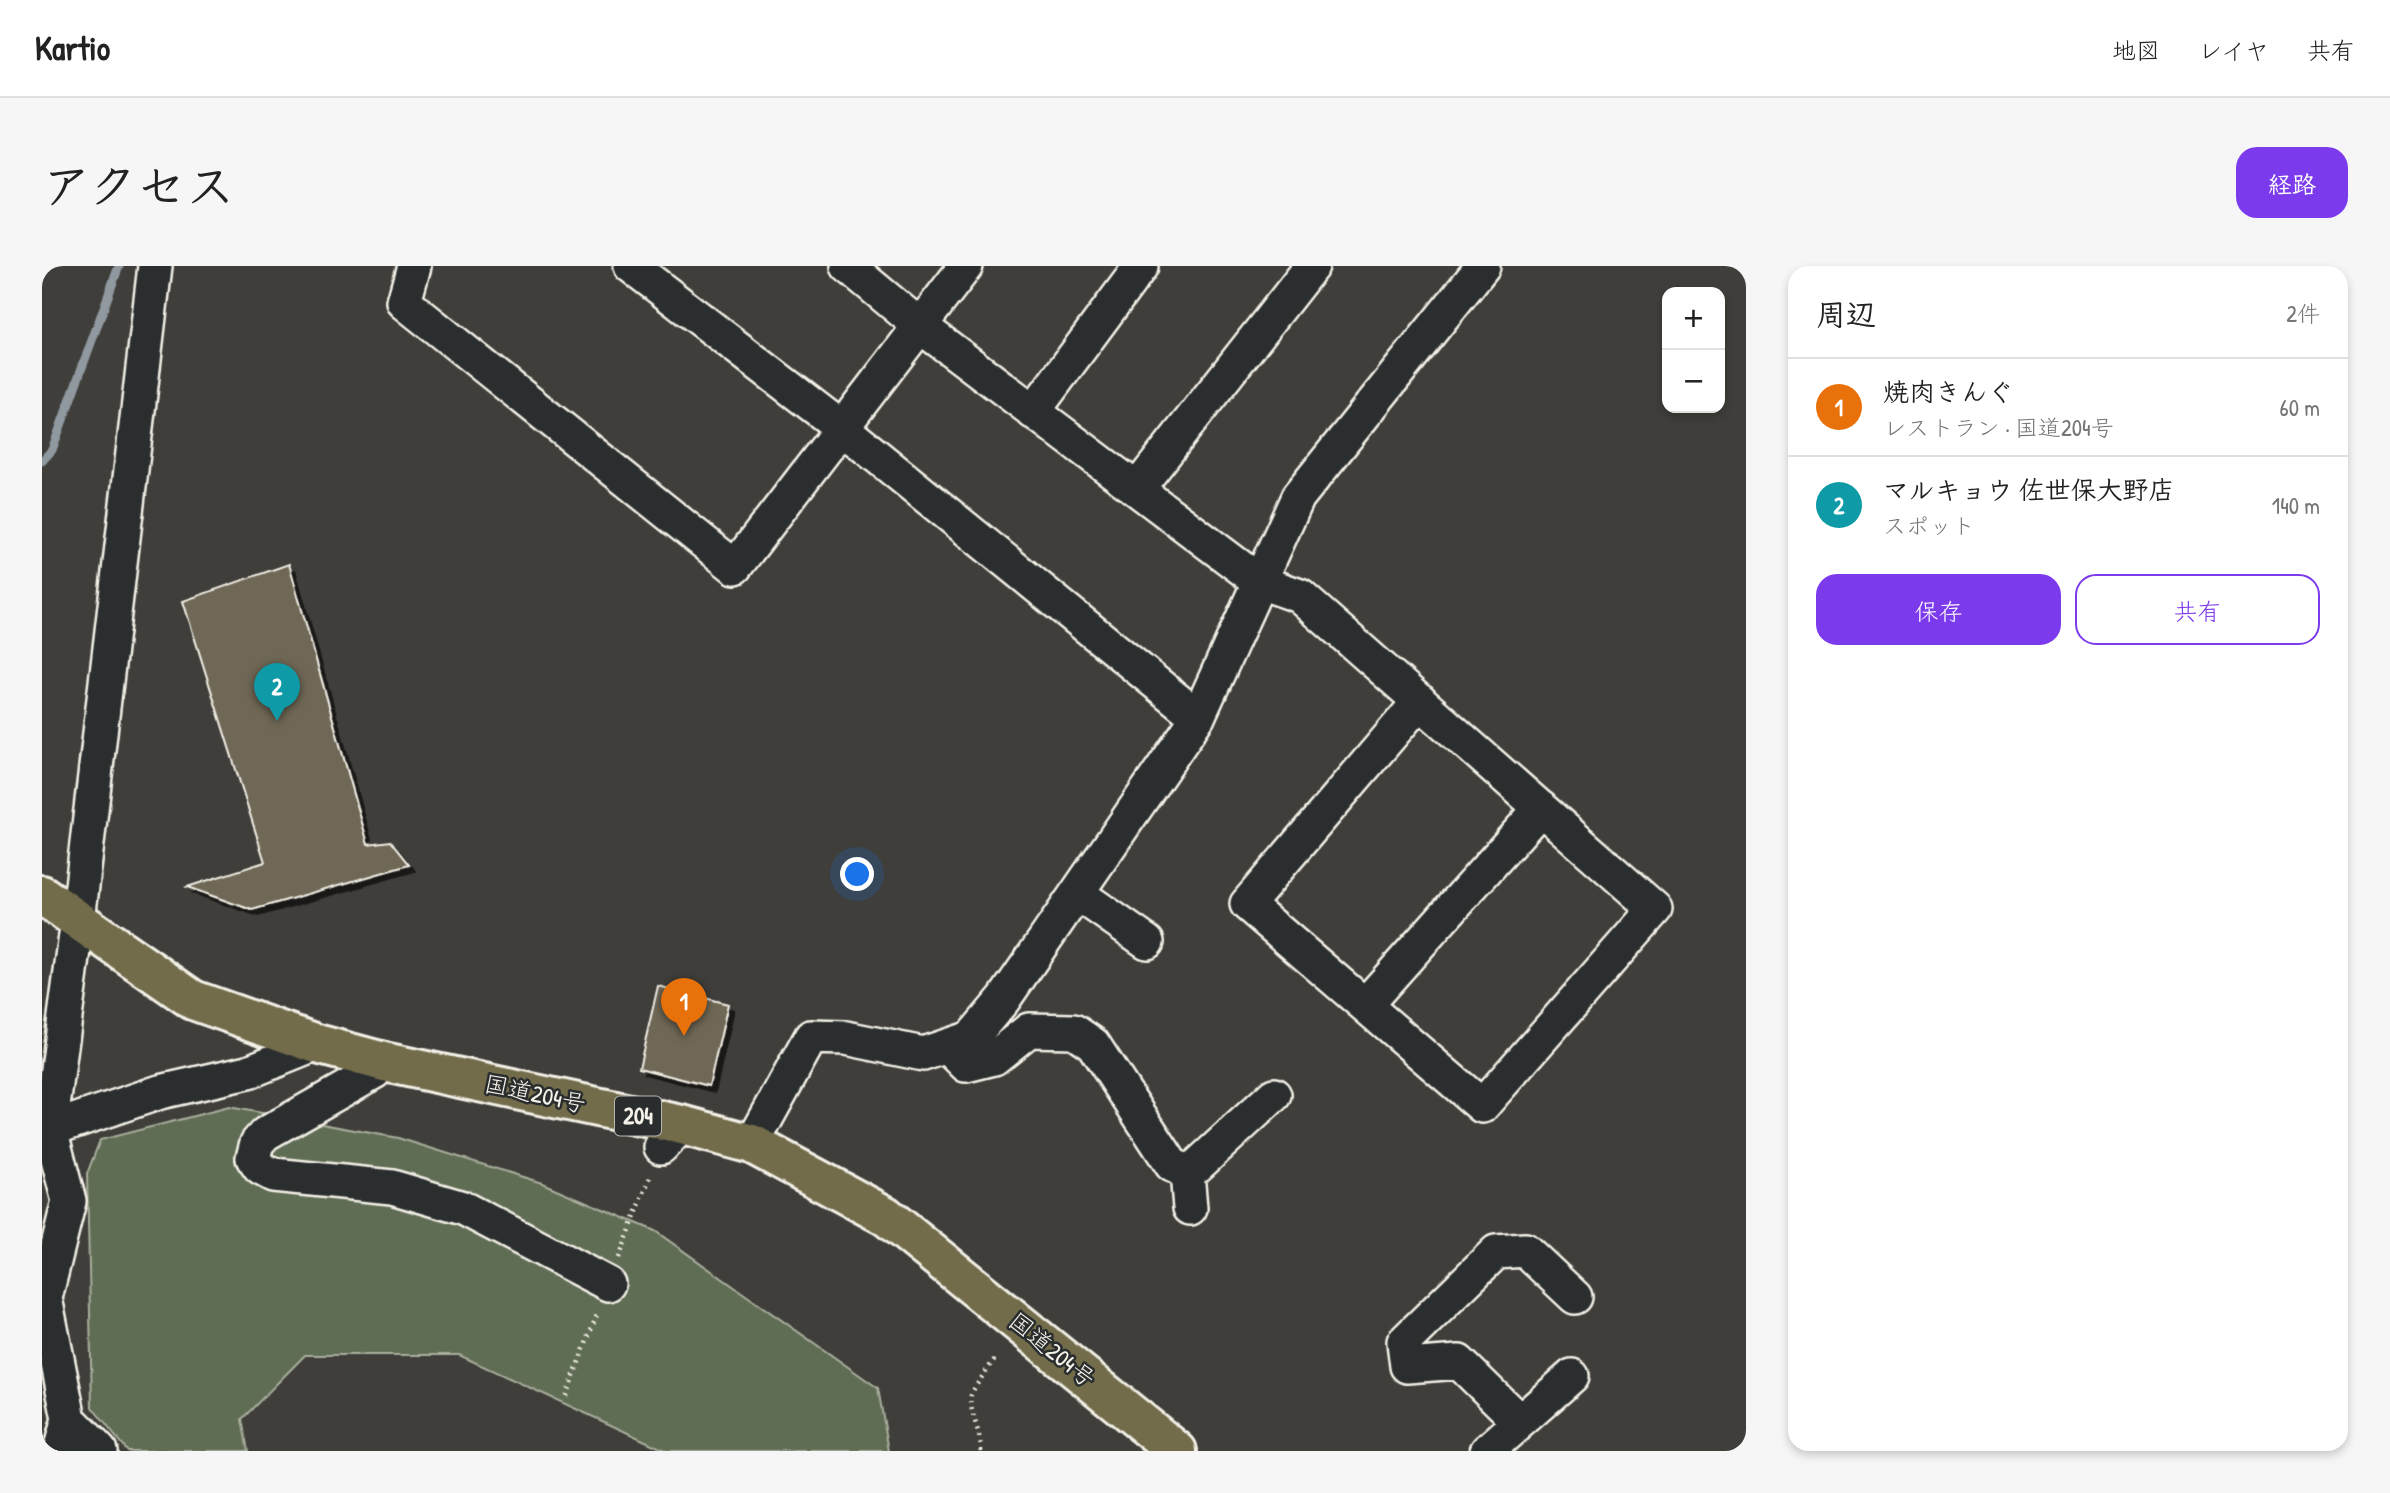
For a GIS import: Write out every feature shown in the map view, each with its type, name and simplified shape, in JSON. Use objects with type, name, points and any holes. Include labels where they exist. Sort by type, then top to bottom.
[{"type":"highway","name":"国道204号","points":[[42,895],[193,1000],[317,1044],[672,1136],[752,1144],[886,1216],[1177,1451]]},
{"type":"street","points":[[100,1451],[69,1419],[47,1336],[45,1298],[69,1201],[46,1131],[78,920],[155,266]]},
{"type":"street","points":[[414,266],[404,302],[735,567],[966,266]]},
{"type":"street","points":[[631,266],[842,428],[1198,718]]},
{"type":"street","points":[[848,266],[920,326],[1260,582],[1300,596],[1420,701],[1655,909],[1482,1105],[1247,904],[1420,701]]},
{"type":"street","points":[[1033,412],[1141,266]]},
{"type":"street","points":[[1137,489],[1312,266]]},
{"type":"street","points":[[752,1144],[811,1037],[846,1038],[923,1054],[971,1038],[1004,999],[1198,718],[1298,497],[1483,266]]},
{"type":"street","points":[[1365,1005],[1541,808]]},
{"type":"street","points":[[1077,893],[1147,942]]},
{"type":"street","points":[[947,1046],[966,1065],[994,1058],[1029,1030],[1074,1031],[1093,1044],[1172,1165],[1187,1172]]},
{"type":"street","points":[[46,1131],[160,1092],[248,1072],[317,1044]]},
{"type":"street","points":[[384,1062],[374,1072],[265,1134],[257,1143],[253,1158],[260,1168],[273,1175],[392,1186],[463,1208],[608,1284]]},
{"type":"street","points":[[1187,1172],[1274,1095]]},
{"type":"street","points":[[1187,1172],[1189,1208]]},
{"type":"street","points":[[1520,1422],[1460,1362],[1407,1366],[1404,1342],[1496,1252],[1525,1250],[1575,1297]]},
{"type":"street","points":[[1487,1451],[1572,1376]]},
{"type":"street","points":[[60,1451],[69,1419]]},
{"type":"path","points":[[566,1396],[608,1284],[672,1136]]},
{"type":"path","points":[[981,1451],[971,1395],[996,1357]]},
{"type":"green space","points":[[229,1107],[398,1138],[542,1183],[655,1231],[878,1388],[889,1451],[667,1451],[459,1355],[305,1355],[242,1419],[248,1451],[127,1451],[92,1407],[87,1174],[100,1140]]},
{"type":"building","points":[[289,564],[368,844],[390,841],[409,865],[252,910],[187,887],[265,862],[183,601]]},
{"type":"building","points":[[658,986],[728,1004],[709,1086],[639,1068]]},
{"type":"waterway","points":[[42,461],[52,450],[119,266]]},
{"type":"place","name":"マルキョウ 佐世保大野店","points":[[277,721]]},
{"type":"place","name":"焼肉きんぐ","points":[[684,1036]]}]
